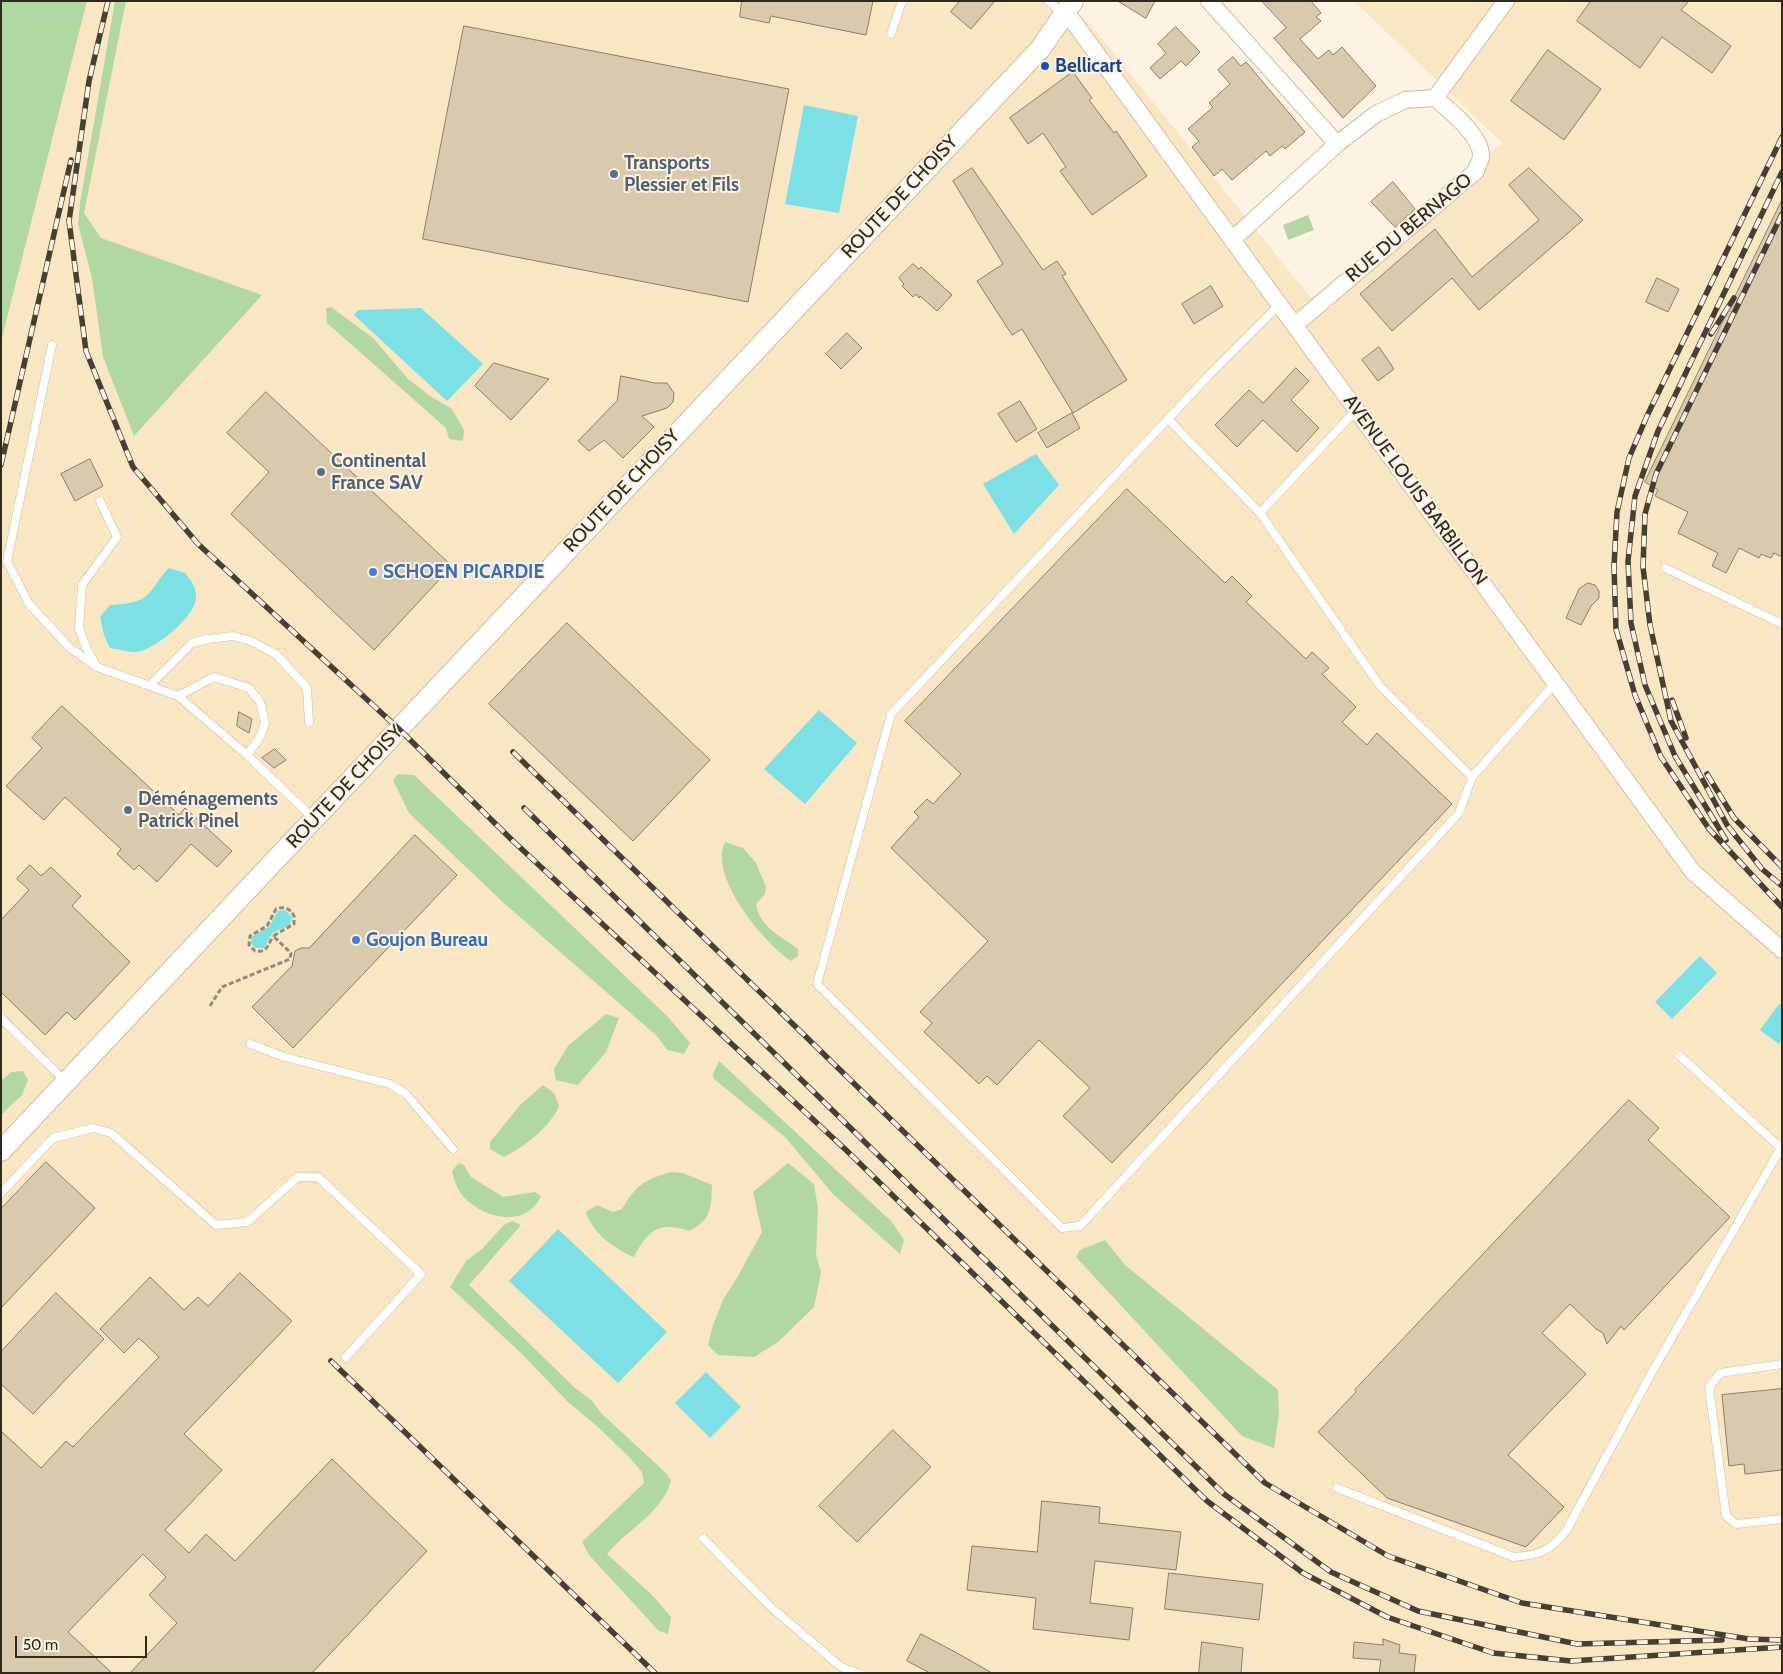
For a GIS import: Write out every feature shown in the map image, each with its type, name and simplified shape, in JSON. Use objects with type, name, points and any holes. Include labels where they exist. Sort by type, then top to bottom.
[{"type":"street","points":[[1209,1],[1337,144]]},
{"type":"street","points":[[1233,239],[1337,144],[1376,114],[1405,100],[1435,98],[1506,1]]},
{"type":"street","name":"AVENUE LOUIS BARBILLON","points":[[1068,8],[1072,20],[1693,872],[1782,950]]},
{"type":"street","name":"ROUTE DE CHOISY","points":[[1,1151],[1041,48],[1068,8]]},
{"type":"street","name":"RUE DU BERNAGO","points":[[1295,325],[1476,171],[1481,155],[1476,140],[1455,115],[1435,98]]},
{"type":"lane","points":[[891,34],[902,1]]},
{"type":"lane","points":[[1049,1],[1068,8]]},
{"type":"lane","points":[[1280,304],[1168,419],[891,714],[817,984],[1062,1228],[1080,1226],[1459,813],[1472,777],[1556,682]]},
{"type":"lane","points":[[52,345],[7,561],[29,604],[69,647],[97,667],[178,696],[247,755],[314,819]]},
{"type":"lane","points":[[1260,513],[1356,409]]},
{"type":"lane","points":[[1168,419],[1260,513],[1380,686],[1472,777]]},
{"type":"lane","points":[[97,667],[86,647],[79,628],[82,585],[117,537],[100,501]]},
{"type":"lane","points":[[1665,568],[1782,624]]},
{"type":"lane","points":[[150,685],[192,643],[208,638],[233,636],[251,641],[277,655],[307,688],[309,722]]},
{"type":"lane","points":[[178,696],[214,677],[249,688],[260,702],[265,723],[259,740],[247,755]]},
{"type":"lane","points":[[1,1018],[66,1083]]},
{"type":"lane","points":[[250,1044],[285,1057],[390,1084],[406,1094],[453,1149]]},
{"type":"lane","points":[[1337,1488],[1514,1557],[1537,1555],[1556,1543],[1566,1530],[1652,1372],[1781,1147],[1680,1056]]},
{"type":"lane","points":[[1,1194],[53,1138],[93,1128],[111,1134],[216,1224],[247,1222],[298,1177],[318,1177],[421,1274],[346,1357]]},
{"type":"lane","points":[[1782,1364],[1720,1373],[1709,1387],[1726,1516],[1736,1524],[1782,1519]]},
{"type":"lane","points":[[703,1538],[771,1607],[841,1667],[857,1673]]},
{"type":"path","points":[[276,909],[289,909],[294,916],[294,924],[273,936],[268,948],[262,952],[255,951],[249,945],[250,936],[267,926],[276,909]]},
{"type":"path","points":[[210,1006],[222,987],[290,959],[291,953],[273,936]]},
{"type":"shaded area","points":[[87,1],[1066,1],[1095,30],[1311,298],[1502,143],[1354,1],[1782,1],[1782,1673],[1,1673],[1,342]]},
{"type":"green space","points":[[1,1],[87,1],[1,342]]},
{"type":"green space","points":[[115,1],[126,1],[84,213],[101,238],[262,295],[134,436],[103,357],[92,278],[78,224]]},
{"type":"green space","points":[[1308,215],[1314,230],[1288,240],[1283,225]]},
{"type":"green space","points":[[331,307],[373,338],[408,379],[430,396],[452,409],[464,430],[463,441],[449,439],[446,428],[327,323],[326,308]]},
{"type":"green space","points":[[398,774],[414,775],[668,1017],[690,1043],[684,1054],[667,1050],[657,1036],[506,905],[409,813],[393,780]]},
{"type":"green space","points":[[725,842],[743,848],[756,863],[766,887],[765,894],[756,904],[758,912],[766,925],[798,949],[798,956],[791,961],[767,940],[742,908],[731,890],[724,872],[722,856]]},
{"type":"green space","points":[[606,1014],[619,1018],[606,1052],[578,1085],[556,1080],[554,1069],[568,1046]]},
{"type":"green space","points":[[719,1061],[892,1222],[904,1240],[900,1254],[833,1194],[784,1136],[714,1079],[713,1074]]},
{"type":"green space","points":[[23,1071],[28,1080],[22,1095],[1,1115],[1,1081],[11,1072]]},
{"type":"green space","points":[[543,1085],[554,1093],[559,1106],[550,1121],[527,1142],[504,1157],[490,1149],[490,1142],[521,1104]]},
{"type":"green space","points":[[459,1163],[464,1165],[471,1177],[503,1197],[535,1192],[541,1196],[534,1206],[525,1213],[515,1217],[493,1215],[471,1204],[461,1193],[452,1171]]},
{"type":"green space","points":[[788,1163],[814,1184],[818,1208],[816,1254],[821,1273],[814,1307],[778,1342],[754,1357],[718,1355],[708,1345],[713,1325],[724,1298],[762,1232],[753,1192]]},
{"type":"green space","points":[[671,1172],[683,1173],[712,1185],[709,1212],[697,1227],[689,1231],[670,1227],[656,1230],[644,1240],[634,1257],[612,1245],[593,1227],[586,1212],[597,1205],[613,1212],[622,1209],[632,1194],[642,1184]]},
{"type":"green space","points":[[512,1221],[521,1225],[469,1285],[575,1388],[591,1400],[602,1414],[666,1473],[671,1480],[667,1492],[653,1511],[607,1554],[653,1596],[671,1617],[668,1634],[659,1631],[589,1555],[582,1542],[644,1483],[642,1472],[599,1428],[567,1401],[521,1353],[450,1287],[466,1261],[482,1249],[504,1225]]},
{"type":"green space","points":[[1105,1240],[1125,1265],[1278,1390],[1279,1414],[1274,1448],[1242,1436],[1076,1257],[1080,1250]]},
{"type":"water","points":[[804,105],[858,116],[839,213],[785,204]]},
{"type":"water","points":[[421,308],[483,364],[447,401],[354,315],[358,310]]},
{"type":"water","points":[[1036,454],[1059,485],[1014,534],[983,484]]},
{"type":"water","points":[[169,568],[185,573],[193,584],[196,597],[195,604],[190,612],[166,637],[148,648],[134,652],[110,648],[104,635],[100,617],[110,605],[133,602],[145,597]]},
{"type":"water","points":[[819,710],[857,743],[805,804],[764,769]]},
{"type":"water","points":[[285,910],[292,917],[290,925],[272,933],[264,948],[255,948],[251,943],[252,937],[269,927],[278,911]]},
{"type":"water","points":[[1700,956],[1717,973],[1672,1019],[1655,1002]]},
{"type":"water","points":[[1779,1004],[1782,1006],[1782,1040],[1779,1044],[1760,1030]]},
{"type":"water","points":[[558,1229],[667,1332],[618,1383],[509,1281]]},
{"type":"water","points":[[706,1372],[741,1407],[710,1438],[675,1403]]},
{"type":"building","points":[[742,1],[873,1],[866,35],[771,16],[769,23],[740,17]]},
{"type":"building","points":[[960,1],[995,1],[971,29],[951,12]]},
{"type":"building","points":[[1118,1],[1155,1],[1146,18]]},
{"type":"building","points":[[1262,1],[1311,1],[1321,13],[1316,17],[1321,21],[1300,39],[1318,59],[1329,50],[1333,55],[1342,47],[1376,86],[1343,118],[1274,38],[1286,28]]},
{"type":"building","points":[[1591,1],[1689,1],[1681,10],[1731,46],[1712,73],[1662,37],[1640,68],[1577,21]]},
{"type":"building","points":[[464,26],[789,89],[748,302],[423,239]]},
{"type":"building","points":[[1176,27],[1200,52],[1186,66],[1181,61],[1160,79],[1150,68],[1166,53],[1158,44]]},
{"type":"building","points":[[1548,50],[1601,89],[1564,140],[1511,101]]},
{"type":"building","points":[[1233,57],[1241,66],[1246,62],[1305,132],[1285,149],[1282,146],[1270,156],[1266,151],[1232,180],[1222,169],[1214,176],[1192,147],[1199,141],[1188,129],[1213,107],[1209,103],[1230,84],[1218,70]]},
{"type":"building","points":[[1073,72],[1092,98],[1089,100],[1114,133],[1116,131],[1147,176],[1092,215],[1060,171],[1066,167],[1043,133],[1028,144],[1010,118]]},
{"type":"building","points":[[972,168],[1043,270],[1057,261],[1066,274],[1062,276],[1127,380],[1073,413],[1022,329],[1012,335],[977,281],[1003,264],[953,181]]},
{"type":"building","points":[[1529,168],[1583,220],[1479,310],[1452,278],[1392,331],[1360,294],[1435,229],[1472,277],[1539,220],[1509,185]]},
{"type":"building","points":[[1393,182],[1415,209],[1395,227],[1371,202]]},
{"type":"building","points":[[1782,200],[1782,557],[1774,553],[1771,558],[1761,554],[1759,558],[1739,548],[1726,573],[1712,566],[1718,553],[1678,533],[1688,512],[1655,496],[1658,490],[1645,482]]},
{"type":"building","points":[[913,264],[919,269],[921,267],[952,295],[937,311],[920,296],[919,298],[916,294],[913,297],[902,286],[904,284],[899,278]]},
{"type":"building","points":[[1657,278],[1679,289],[1668,312],[1646,302]]},
{"type":"building","points":[[1211,286],[1223,306],[1194,324],[1182,304]]},
{"type":"building","points":[[847,333],[862,348],[841,369],[826,354]]},
{"type":"building","points":[[1379,347],[1394,369],[1378,381],[1362,360]]},
{"type":"building","points":[[494,363],[549,379],[511,420],[475,386]]},
{"type":"building","points":[[1296,368],[1309,381],[1291,400],[1319,428],[1297,452],[1263,420],[1237,447],[1215,425],[1249,390],[1263,403]]},
{"type":"building","points":[[621,376],[655,383],[667,383],[674,393],[673,402],[667,408],[642,416],[654,427],[623,458],[604,440],[589,451],[578,441],[617,401]]},
{"type":"building","points":[[266,392],[452,566],[374,650],[231,514],[269,472],[227,433]]},
{"type":"building","points":[[1020,401],[1037,429],[1016,442],[998,414]]},
{"type":"building","points":[[1072,413],[1080,428],[1047,448],[1038,433]]},
{"type":"building","points":[[90,459],[103,486],[75,501],[61,474]]},
{"type":"building","points":[[1127,489],[1225,583],[1232,576],[1252,596],[1246,602],[1306,659],[1312,652],[1329,668],[1322,674],[1356,707],[1342,722],[1367,745],[1377,733],[1452,804],[1112,1163],[1063,1116],[1090,1088],[1039,1040],[997,1085],[987,1076],[979,1084],[924,1032],[932,1023],[920,1012],[988,941],[891,848],[919,817],[914,812],[927,799],[933,804],[961,774],[905,721]]},
{"type":"building","points":[[1588,583],[1595,585],[1599,591],[1599,598],[1591,606],[1581,625],[1566,618],[1579,589]]},
{"type":"building","points":[[567,623],[710,760],[633,841],[489,704]]},
{"type":"building","points":[[62,706],[179,815],[185,808],[232,851],[217,867],[191,844],[157,882],[139,865],[134,870],[117,854],[121,849],[65,797],[44,820],[6,786],[42,748],[32,738]]},
{"type":"building","points":[[239,712],[252,719],[249,733],[237,726]]},
{"type":"building","points":[[275,749],[286,760],[274,768],[262,758]]},
{"type":"building","points":[[415,835],[457,875],[293,1048],[252,1007],[292,966],[295,951],[301,948],[309,948]]},
{"type":"building","points":[[30,865],[41,876],[51,867],[81,896],[72,906],[130,962],[75,1020],[67,1012],[45,1035],[1,992],[1,920],[29,890],[17,879]]},
{"type":"building","points":[[1629,1100],[1659,1128],[1648,1140],[1730,1217],[1624,1330],[1621,1326],[1607,1344],[1603,1333],[1596,1329],[1570,1304],[1542,1333],[1586,1374],[1508,1455],[1564,1507],[1526,1547],[1387,1498],[1318,1432],[1356,1392],[1355,1390]]},
{"type":"building","points":[[46,1162],[95,1208],[1,1308],[1,1209]]},
{"type":"building","points":[[240,1273],[292,1321],[184,1434],[222,1470],[165,1530],[189,1553],[206,1534],[235,1561],[332,1459],[427,1551],[312,1673],[130,1673],[177,1623],[149,1595],[166,1577],[143,1554],[68,1632],[112,1673],[1,1673],[1,1431],[41,1468],[66,1441],[73,1447],[159,1357],[139,1338],[124,1353],[100,1329],[150,1277],[184,1310],[198,1297],[208,1306]]},
{"type":"building","points":[[56,1293],[104,1339],[33,1414],[1,1384],[1,1352]]},
{"type":"building","points":[[1782,1389],[1782,1470],[1745,1474],[1744,1464],[1729,1466],[1722,1395]]},
{"type":"building","points":[[893,1430],[931,1467],[857,1542],[819,1506]]},
{"type":"building","points":[[1042,1501],[1100,1507],[1099,1523],[1181,1532],[1176,1570],[1095,1561],[1090,1603],[1133,1608],[1129,1640],[1033,1629],[1036,1598],[967,1590],[972,1546],[1037,1552]]},
{"type":"building","points":[[1169,1573],[1263,1584],[1259,1620],[1165,1609]]},
{"type":"building","points":[[921,1634],[992,1673],[930,1673],[907,1661]]},
{"type":"building","points":[[1383,1639],[1400,1645],[1399,1653],[1416,1655],[1414,1673],[1379,1673],[1381,1660],[1353,1658],[1354,1642],[1383,1645]]},
{"type":"building","points":[[1202,1642],[1243,1648],[1241,1673],[1199,1673]]},
{"type":"railway","points":[[108,1],[89,81],[69,221],[86,351],[133,467],[198,544],[399,729],[513,841],[846,1150],[1207,1501],[1303,1573],[1387,1617],[1493,1653],[1571,1661],[1782,1647]]},
{"type":"railway","points":[[1782,137],[1647,416],[1629,458],[1617,512],[1614,566],[1616,629],[1635,695],[1661,757],[1709,829],[1782,907]]},
{"type":"railway","points":[[1,465],[71,160]]},
{"type":"railway","points":[[1726,840],[1675,756],[1645,685],[1631,623],[1628,561],[1635,496],[1658,431],[1782,172]]},
{"type":"railway","points":[[1782,214],[1656,474],[1645,514],[1643,567],[1650,625],[1671,721],[1727,825],[1762,869],[1782,886]]},
{"type":"railway","points":[[1711,334],[1734,298]]},
{"type":"railway","points":[[1672,700],[1686,738]]},
{"type":"railway","points":[[513,752],[1265,1483],[1388,1556],[1522,1603],[1749,1639],[1782,1640]]},
{"type":"railway","points":[[1707,774],[1734,818],[1782,867]]},
{"type":"railway","points":[[524,808],[1224,1494],[1331,1572],[1418,1611],[1577,1644],[1722,1640]]},
{"type":"railway","points":[[331,1361],[655,1673]]},
{"type":"place","name":"Bellicart","points":[[1045,66]]},
{"type":"place","name":"Transports Plessier et Fils","points":[[614,174]]},
{"type":"place","name":"Continental France SAV","points":[[321,472]]},
{"type":"place","name":"SCHOEN PICARDIE","points":[[373,572]]},
{"type":"place","name":"Déménagements Patrick Pinel","points":[[128,810]]},
{"type":"place","name":"Goujon Bureau","points":[[356,940]]}]
